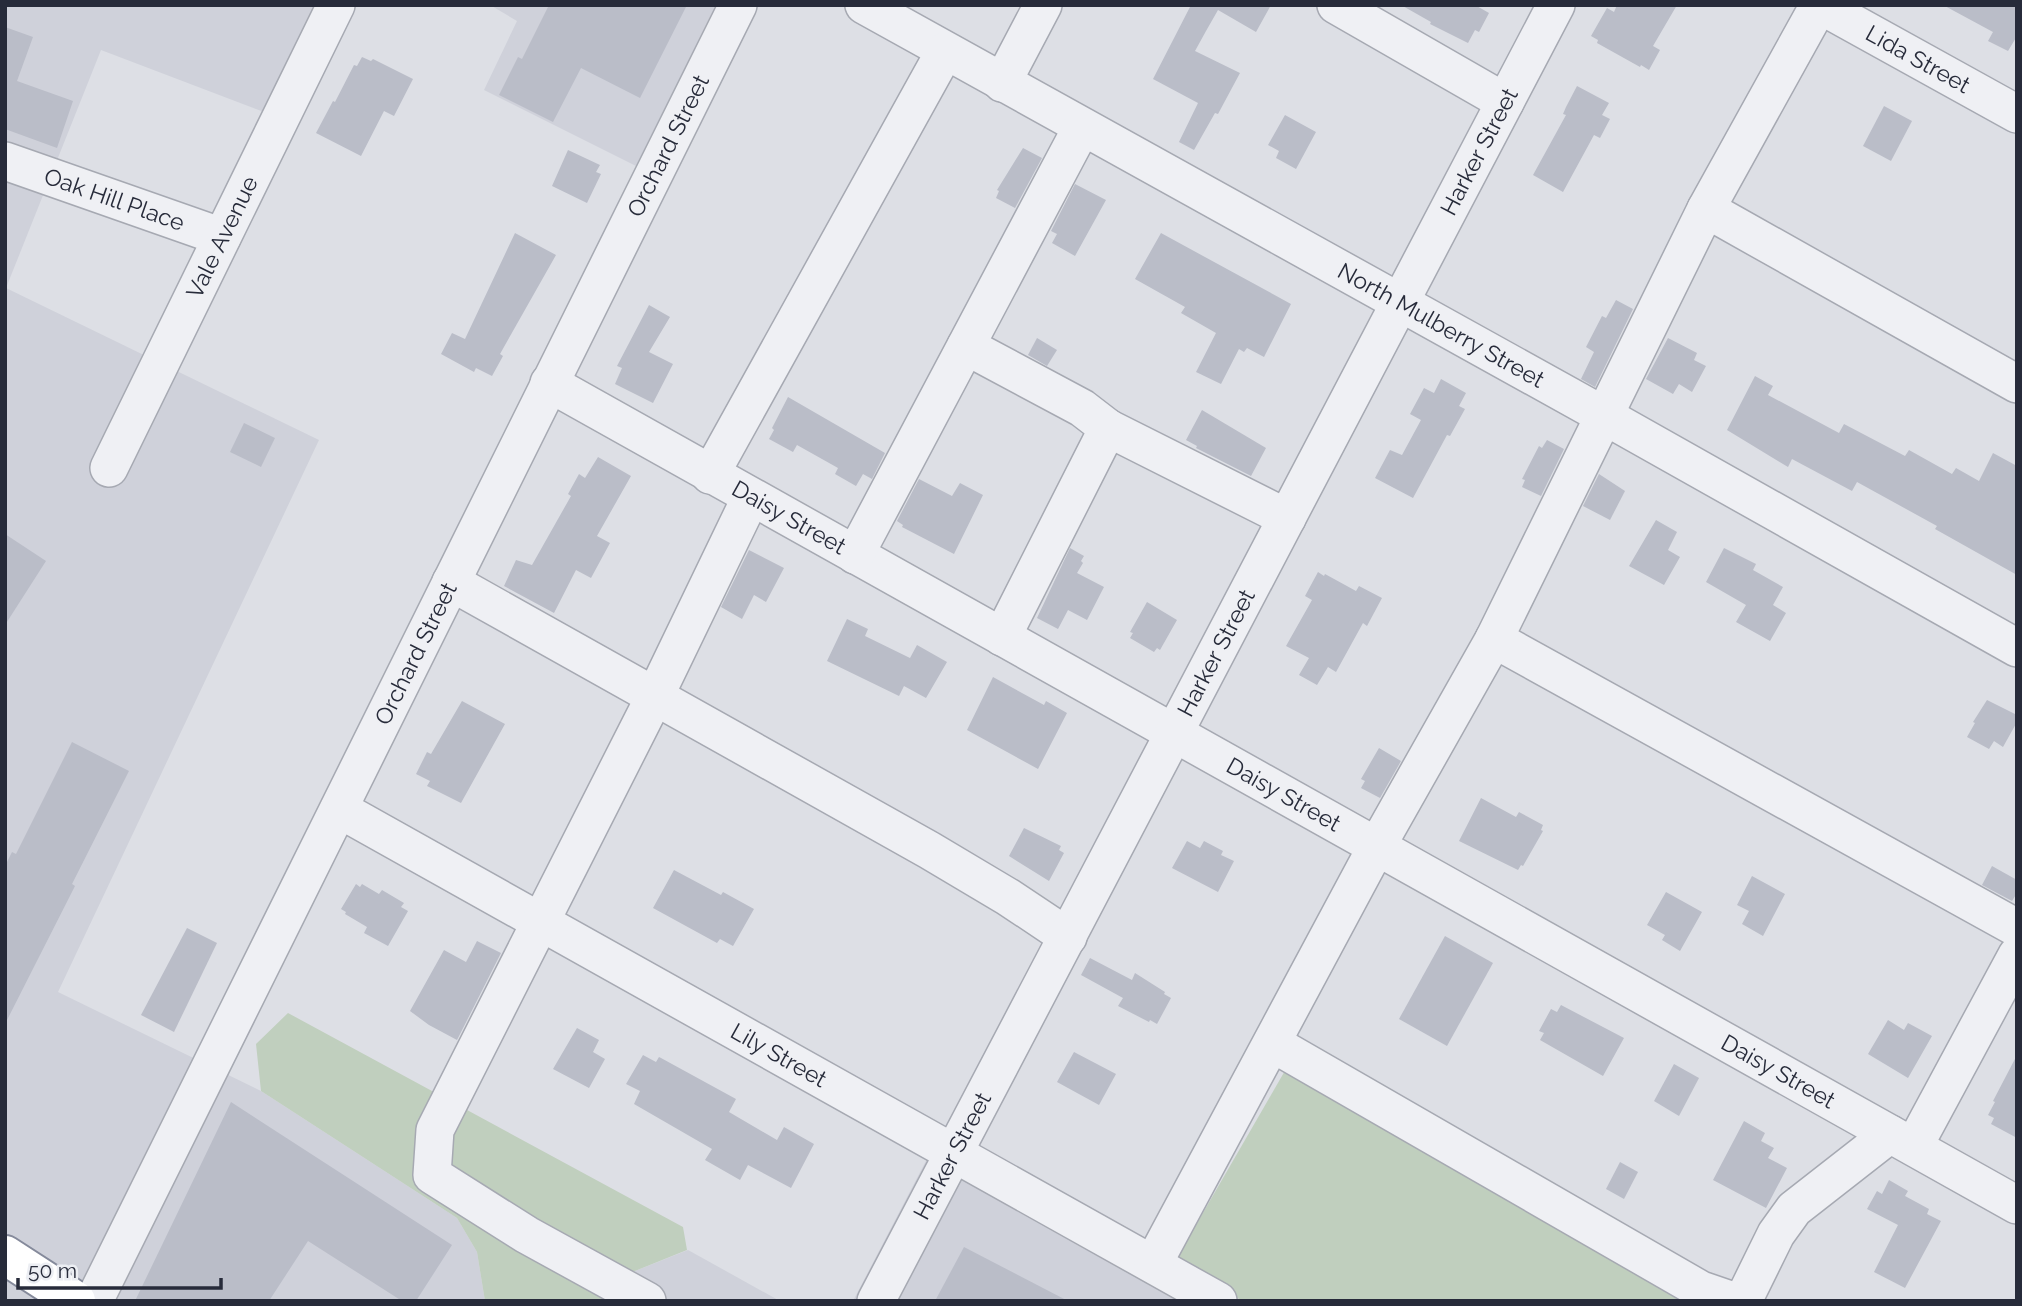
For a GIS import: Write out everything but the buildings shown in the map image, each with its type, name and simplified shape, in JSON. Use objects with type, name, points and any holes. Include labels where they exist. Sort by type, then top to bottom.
[{"type":"highway","points":[[5,1255],[76,1301]]},
{"type":"street","name":"Vale Avenue","points":[[109,468],[336,5]]},
{"type":"street","name":"Orchard Street","points":[[94,1301],[738,5]]},
{"type":"street","name":"North Mulberry Street","points":[[864,5],[1604,415],[2017,648]]},
{"type":"street","points":[[1002,83],[1043,5]]},
{"type":"street","points":[[1336,5],[1505,102]]},
{"type":"street","name":"Harker Street","points":[[876,1301],[1556,5]]},
{"type":"street","points":[[1153,1264],[1377,846],[1494,639],[1706,209],[1819,5]]},
{"type":"street","name":"Lida Street","points":[[1819,5],[2017,114]]},
{"type":"street","points":[[710,475],[945,51]]},
{"type":"street","points":[[855,555],[1082,127]]},
{"type":"street","name":"Oak Hill Place","points":[[5,161],[222,237]]},
{"type":"street","points":[[1706,209],[2017,384]]},
{"type":"street","points":[[966,346],[1082,408],[1108,428],[1287,518]]},
{"type":"street","name":"Daisy Street","points":[[549,383],[2017,1205]]},
{"type":"street","points":[[1002,637],[1108,428]]},
{"type":"street","points":[[648,1301],[527,1235],[432,1175],[435,1130],[655,696],[751,498]]},
{"type":"street","points":[[451,582],[929,850],[1068,937]]},
{"type":"street","points":[[1494,639],[2017,928]]},
{"type":"street","name":"Lily Street","points":[[339,809],[1218,1301]]},
{"type":"street","points":[[1743,1301],[1776,1234],[1794,1209],[1902,1140],[2017,955]]},
{"type":"street","points":[[1272,1043],[1701,1290],[1733,1301]]},
{"type":"shaded area","points":[[5,5],[316,5],[264,112],[101,50],[6,288],[319,440],[58,992],[261,1091],[457,1218],[477,1252],[485,1301],[5,1301]]},
{"type":"shaded area","points":[[490,5],[716,5],[636,166],[484,90],[517,21]]},
{"type":"shaded area","points":[[942,1130],[1174,1263],[1243,1301],[853,1301]]},
{"type":"shaded area","points":[[688,1250],[780,1301],[615,1301],[625,1275]]},
{"type":"green space","points":[[288,1013],[683,1227],[687,1250],[625,1275],[615,1301],[485,1301],[477,1252],[457,1218],[261,1091],[256,1044]]},
{"type":"green space","points":[[1290,1062],[1692,1301],[1243,1301],[1174,1263]]}]
